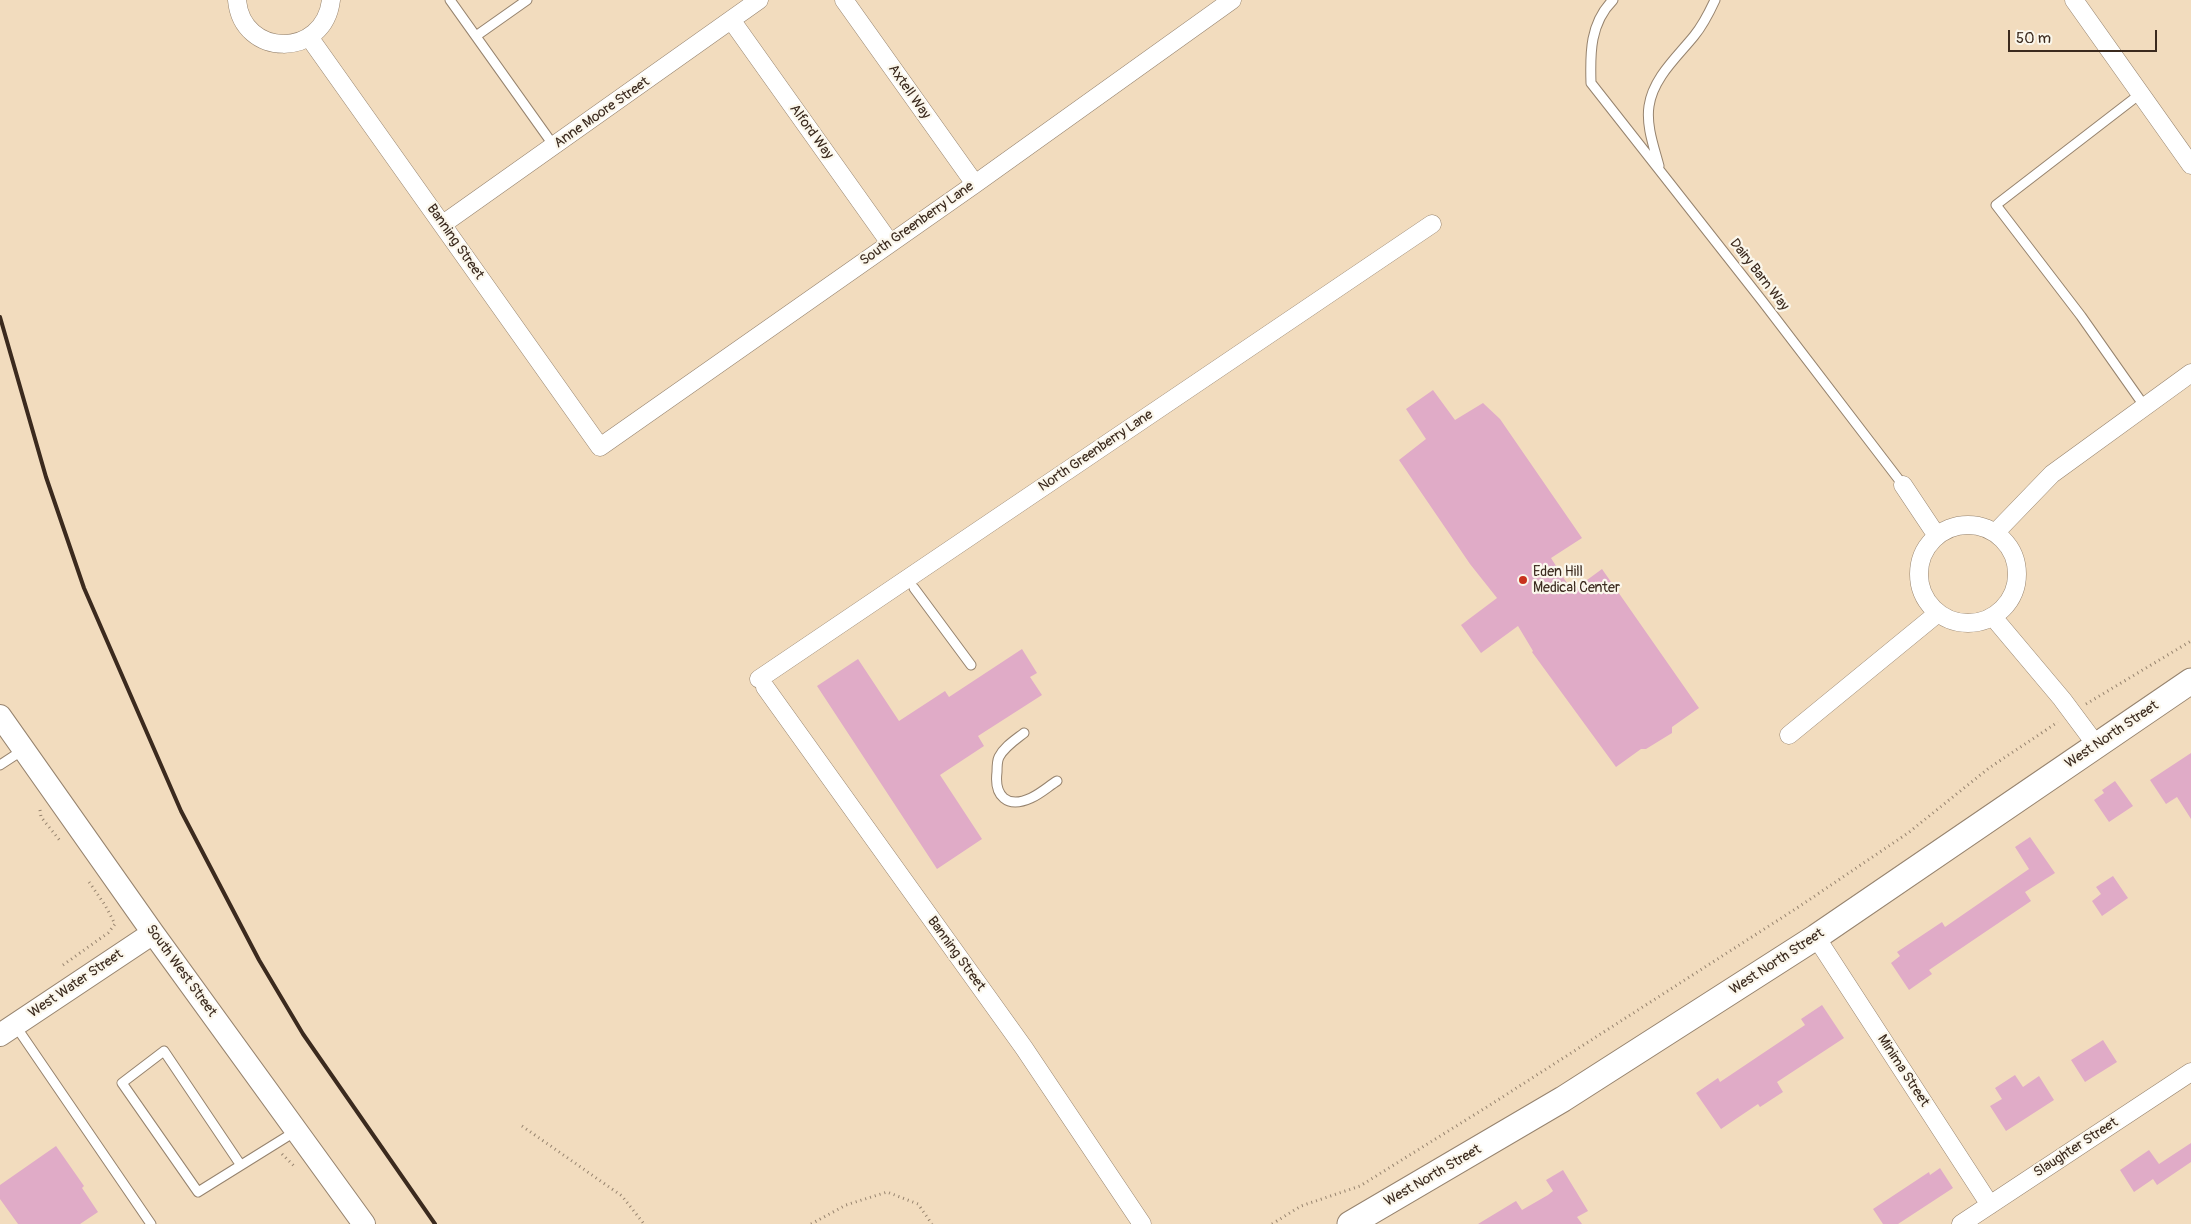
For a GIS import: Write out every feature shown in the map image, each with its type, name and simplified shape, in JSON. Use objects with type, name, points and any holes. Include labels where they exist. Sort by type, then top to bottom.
[{"type":"main road","name":"West North Street","points":[[1350,1224],[1564,1099],[1816,937],[2191,681]]},
{"type":"street","points":[[237,0],[238,9],[244,23],[255,35],[269,42],[284,45],[300,42],[324,24],[330,10],[331,0]]},
{"type":"street","name":"Anne Moore Street","points":[[443,224],[732,21],[759,0]]},
{"type":"street","name":"Axtell Way","points":[[844,0],[975,184]]},
{"type":"street","name":"South Greenberry Lane","points":[[600,447],[975,184],[1232,0]]},
{"type":"street","points":[[2074,0],[2191,165]]},
{"type":"street","name":"Alford Way","points":[[732,21],[890,243]]},
{"type":"street","name":"Banning Street","points":[[309,37],[600,447]]},
{"type":"street","name":"North Greenberry Lane","points":[[762,683],[1432,224]]},
{"type":"street","points":[[1996,532],[2052,474],[2191,373]]},
{"type":"street","points":[[1903,485],[1937,536]]},
{"type":"street","points":[[1965,524],[1986,527],[1996,532],[2013,551],[2017,563],[2016,588],[2011,599],[1993,616],[1983,621],[1965,623],[1948,619],[1938,613],[1923,594],[1919,569],[1927,546],[1937,536],[1954,526],[1965,524]]},
{"type":"street","points":[[1789,735],[1938,613]]},
{"type":"street","points":[[1993,616],[2072,712],[2097,746]]},
{"type":"street","name":"Banning Street","points":[[762,683],[1024,1048],[1142,1224]]},
{"type":"street","name":"South West Street","points":[[0,716],[153,933],[364,1224]]},
{"type":"street","name":"West Water Street","points":[[8,1030],[153,933]]},
{"type":"street","name":"Minima Street","points":[[1816,937],[1990,1205]]},
{"type":"street","name":"Slaughter Street","points":[[1961,1224],[2191,1072]]},
{"type":"lane","points":[[450,0],[554,146]]},
{"type":"lane","points":[[476,36],[527,0]]},
{"type":"lane","name":"Dairy Barn Way","points":[[1613,0],[1598,22],[1592,37],[1591,84],[1903,485]]},
{"type":"lane","points":[[1660,171],[1650,130],[1649,106],[1657,82],[1695,35],[1707,18],[1715,0]]},
{"type":"lane","points":[[2140,94],[1996,205],[2081,316],[2145,407]]},
{"type":"lane","points":[[914,588],[971,665]]},
{"type":"lane","points":[[1024,733],[1006,747],[998,758],[996,782],[998,792],[1003,799],[1014,802],[1031,798],[1057,781]]},
{"type":"lane","points":[[0,765],[24,750]]},
{"type":"lane","points":[[8,1030],[147,1223]]},
{"type":"lane","points":[[240,1164],[164,1051],[122,1083],[198,1192],[240,1164],[296,1131]]},
{"type":"path","points":[[1272,1224],[1301,1206],[1360,1186],[1498,1099],[1900,839],[1989,768],[2072,712],[2191,641]]},
{"type":"path","points":[[57,969],[108,933],[115,924]]},
{"type":"path","points":[[522,1126],[622,1196],[644,1224]]},
{"type":"path","points":[[811,1224],[846,1206],[887,1192],[918,1204],[932,1224]]},
{"type":"building","name":"Eden Hill Medical Center","points":[[1433,390],[1455,420],[1483,403],[1500,419],[1582,538],[1551,558],[1572,591],[1602,569],[1699,708],[1672,727],[1672,733],[1646,749],[1641,749],[1616,767],[1532,652],[1518,626],[1481,653],[1461,625],[1497,598],[1470,564],[1399,460],[1426,439],[1406,409]]},
{"type":"building","points":[[1022,649],[1037,673],[1030,677],[1042,695],[978,736],[984,746],[940,775],[982,839],[937,869],[817,686],[858,659],[899,721],[945,691],[949,697]]},
{"type":"building","points":[[2191,753],[2191,819],[2177,797],[2166,804],[2150,780]]},
{"type":"building","points":[[2115,781],[2133,806],[2109,822],[2094,800],[2104,793],[2102,790]]},
{"type":"building","points":[[2030,837],[2055,873],[2025,892],[2031,901],[1929,970],[1932,974],[1909,990],[1891,963],[1900,956],[1897,952],[1942,922],[1945,927],[2029,869],[2015,847]]},
{"type":"building","points":[[2113,876],[2128,898],[2102,916],[2092,901],[2101,894],[2096,887]]},
{"type":"building","points":[[1822,1005],[1844,1038],[1777,1082],[1783,1092],[1760,1107],[1758,1104],[1721,1129],[1696,1093],[1718,1078],[1720,1082],[1805,1025],[1801,1019]]},
{"type":"building","points":[[2103,1040],[2117,1062],[2085,1082],[2071,1060]]},
{"type":"building","points":[[2015,1075],[2023,1087],[2039,1076],[2054,1100],[2006,1131],[1990,1106],[2002,1099],[1995,1088]]},
{"type":"building","points":[[2191,1143],[2191,1162],[2157,1185],[2153,1179],[2134,1192],[2120,1170],[2149,1150],[2159,1164]]},
{"type":"building","points":[[56,1146],[84,1186],[82,1188],[98,1212],[80,1224],[18,1224],[0,1199],[0,1185]]},
{"type":"building","points":[[1940,1168],[1953,1188],[1898,1224],[1883,1224],[1873,1209],[1929,1172],[1930,1175]]},
{"type":"building","points":[[1563,1170],[1588,1211],[1577,1217],[1582,1224],[1478,1224],[1516,1201],[1522,1210],[1548,1195],[1553,1191],[1546,1180]]},
{"type":"railway","points":[[0,317],[46,477],[84,588],[181,811],[259,960],[303,1034],[435,1224]]},
{"type":"place","name":"Eden Hill Medical Center","points":[[1523,580]]}]
